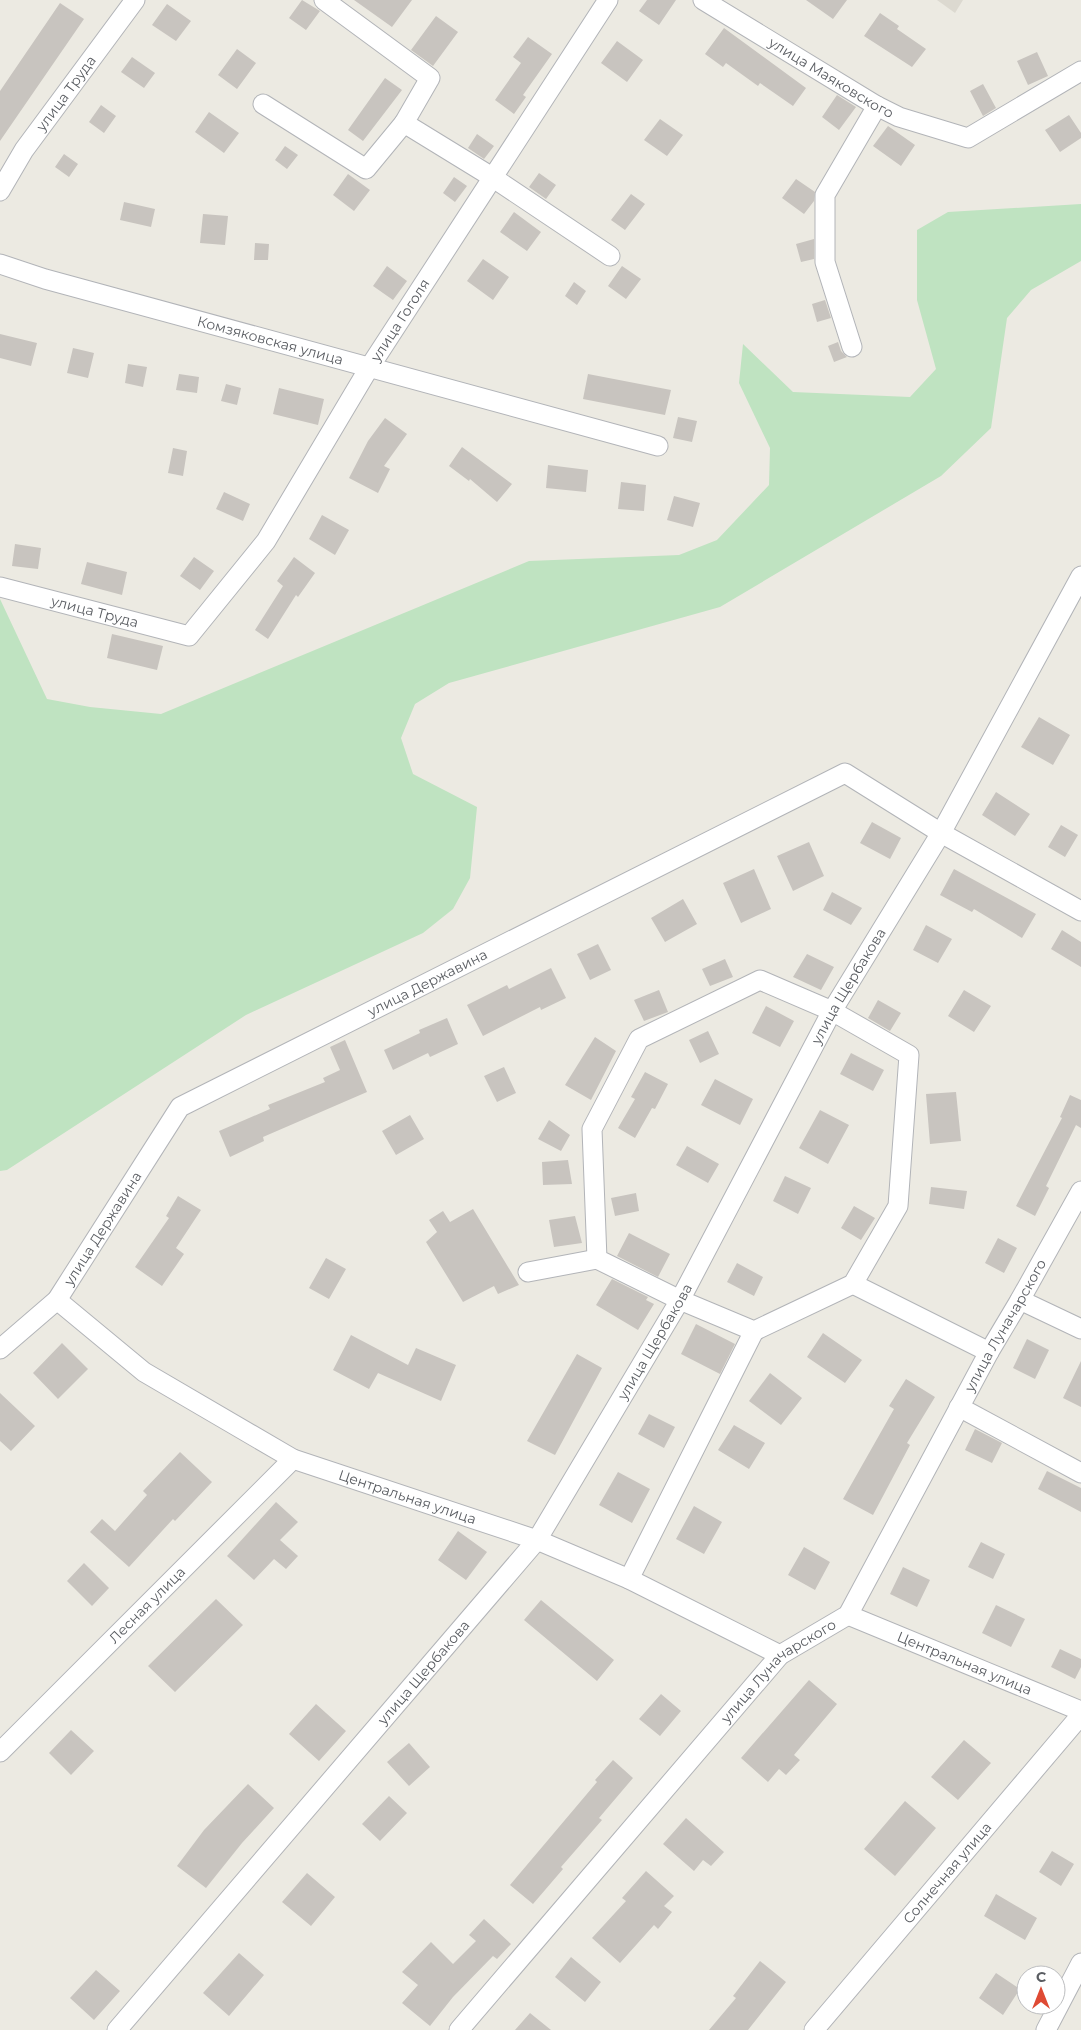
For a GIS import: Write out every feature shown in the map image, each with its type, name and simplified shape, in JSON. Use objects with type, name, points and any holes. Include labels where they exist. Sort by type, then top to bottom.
[{"type":"street","name":"улица Труда","points":[[0,191],[24,150],[135,0]]},
{"type":"street","points":[[263,104],[366,169],[404,124],[430,78],[324,0]]},
{"type":"street","name":"улица Гоголя","points":[[189,636],[266,541],[369,368],[608,0]]},
{"type":"street","name":"улица Маяковского","points":[[703,0],[877,106],[899,117],[968,138],[1081,71]]},
{"type":"street","points":[[852,346],[825,262],[825,195],[877,106]]},
{"type":"street","points":[[404,124],[492,177],[610,256]]},
{"type":"street","name":"Комзяковская улица","points":[[0,264],[45,279],[658,446]]},
{"type":"street","name":"улица Щербакова","points":[[117,2030],[537,1540],[680,1300],[832,1011],[941,833],[1081,578]]},
{"type":"street","name":"улица Труда","points":[[0,587],[189,636]]},
{"type":"street","name":"улица Державина","points":[[0,1349],[56,1300],[180,1108],[845,773],[941,833]]},
{"type":"street","points":[[941,833],[1081,911]]},
{"type":"street","points":[[597,1259],[592,1129],[639,1039],[760,980],[832,1011],[909,1055],[898,1206],[853,1284],[754,1331],[629,1579]]},
{"type":"street","name":"улица Луначарского","points":[[459,2030],[780,1655],[848,1615],[989,1352],[1081,1191]]},
{"type":"street","points":[[528,1272],[597,1259],[680,1300],[754,1331]]},
{"type":"street","points":[[853,1284],[989,1352]]},
{"type":"street","name":"Центральная улица","points":[[56,1300],[144,1372],[293,1459],[537,1540],[629,1579],[780,1655]]},
{"type":"street","points":[[1020,1300],[1081,1329]]},
{"type":"street","points":[[959,1407],[1081,1473]]},
{"type":"street","name":"Лесная улица","points":[[0,1752],[293,1459]]},
{"type":"street","name":"Центральная улица","points":[[848,1615],[1081,1711]]},
{"type":"street","name":"Солнечная улица","points":[[814,2030],[1081,1715]]},
{"type":"street","points":[[1046,2030],[1081,1963]]},
{"type":"shaded area","points":[[937,0],[963,0],[955,13]]},
{"type":"green space","points":[[1081,204],[1081,261],[1031,290],[1007,318],[991,428],[941,476],[720,607],[449,683],[415,704],[401,738],[413,774],[477,807],[470,878],[453,909],[423,933],[246,1015],[7,1170],[0,1171],[0,599],[47,699],[90,707],[161,714],[529,561],[679,555],[717,540],[769,485],[770,448],[739,383],[743,344],[793,392],[910,397],[936,369],[917,300],[917,230],[948,212]]},
{"type":"building","points":[[302,0],[320,11],[306,30],[289,18]]},
{"type":"building","points":[[354,0],[412,0],[392,27]]},
{"type":"building","points":[[647,0],[676,0],[659,25],[639,11]]},
{"type":"building","points":[[806,0],[847,0],[833,19]]},
{"type":"building","points":[[60,3],[84,19],[0,141],[0,91]]},
{"type":"building","points":[[167,4],[191,21],[176,41],[152,25]]},
{"type":"building","points":[[880,13],[899,26],[897,29],[926,49],[912,67],[864,36]]},
{"type":"building","points":[[436,16],[458,32],[433,66],[411,50]]},
{"type":"building","points":[[724,28],[806,88],[793,106],[760,83],[758,86],[726,63],[723,67],[705,54]]},
{"type":"building","points":[[528,37],[552,54],[523,95],[526,97],[514,114],[495,100],[521,63],[513,57]]},
{"type":"building","points":[[617,41],[643,60],[627,82],[601,63]]},
{"type":"building","points":[[237,49],[256,63],[237,89],[218,75]]},
{"type":"building","points":[[1037,52],[1048,76],[1028,85],[1017,61]]},
{"type":"building","points":[[132,57],[155,73],[144,88],[121,72]]},
{"type":"building","points":[[385,78],[402,90],[363,141],[348,130]]},
{"type":"building","points":[[983,84],[996,108],[983,116],[970,91]]},
{"type":"building","points":[[837,95],[856,107],[839,130],[822,117]]},
{"type":"building","points":[[101,105],[116,116],[104,133],[89,122]]},
{"type":"building","points":[[209,112],[239,133],[224,153],[195,132]]},
{"type":"building","points":[[1069,115],[1081,133],[1081,138],[1060,152],[1045,130]]},
{"type":"building","points":[[660,119],[683,135],[667,156],[644,140]]},
{"type":"building","points":[[888,126],[915,145],[901,166],[873,146]]},
{"type":"building","points":[[477,134],[494,146],[484,159],[468,148]]},
{"type":"building","points":[[285,146],[298,155],[287,169],[275,160]]},
{"type":"building","points":[[64,154],[78,164],[69,177],[55,167]]},
{"type":"building","points":[[539,173],[556,185],[546,199],[529,187]]},
{"type":"building","points":[[348,174],[370,190],[354,211],[333,195]]},
{"type":"building","points":[[454,177],[467,186],[455,202],[443,193]]},
{"type":"building","points":[[796,179],[815,192],[814,201],[804,214],[782,198]]},
{"type":"building","points":[[631,194],[645,204],[625,230],[611,220]]},
{"type":"building","points":[[124,202],[155,209],[151,227],[120,220]]},
{"type":"building","points":[[514,212],[541,232],[527,251],[500,232]]},
{"type":"building","points":[[203,214],[228,216],[225,245],[200,243]]},
{"type":"building","points":[[814,239],[814,259],[801,262],[796,244]]},
{"type":"building","points":[[255,243],[269,244],[268,260],[254,260]]},
{"type":"building","points":[[483,259],[509,277],[493,300],[467,281]]},
{"type":"building","points":[[387,266],[407,281],[393,300],[373,286]]},
{"type":"building","points":[[622,266],[641,279],[626,299],[608,286]]},
{"type":"building","points":[[574,282],[586,291],[577,305],[565,296]]},
{"type":"building","points":[[825,300],[831,318],[817,322],[812,304]]},
{"type":"building","points":[[0,334],[37,343],[31,366],[0,358]]},
{"type":"building","points":[[838,342],[841,351],[847,357],[834,362],[828,346]]},
{"type":"building","points":[[73,348],[94,353],[88,378],[67,373]]},
{"type":"building","points":[[128,364],[147,367],[143,387],[125,383]]},
{"type":"building","points":[[179,374],[199,377],[197,393],[176,390]]},
{"type":"building","points":[[588,374],[671,390],[665,415],[583,399]]},
{"type":"building","points":[[226,384],[241,388],[237,405],[221,401]]},
{"type":"building","points":[[279,388],[324,399],[318,425],[273,414]]},
{"type":"building","points":[[678,417],[697,421],[692,442],[673,438]]},
{"type":"building","points":[[385,418],[407,434],[384,466],[390,469],[378,493],[349,478],[368,441]]},
{"type":"building","points":[[462,447],[512,484],[497,502],[470,479],[469,481],[449,466]]},
{"type":"building","points":[[173,448],[187,451],[183,476],[168,473]]},
{"type":"building","points":[[548,465],[588,470],[586,492],[546,488]]},
{"type":"building","points":[[621,482],[646,485],[644,511],[618,509]]},
{"type":"building","points":[[224,492],[250,504],[243,521],[216,509]]},
{"type":"building","points":[[674,496],[700,503],[693,527],[667,520]]},
{"type":"building","points":[[322,515],[349,530],[335,555],[309,539]]},
{"type":"building","points":[[15,544],[41,548],[38,569],[12,566]]},
{"type":"building","points":[[194,557],[214,571],[200,590],[180,576]]},
{"type":"building","points":[[294,557],[315,573],[298,597],[296,595],[268,639],[255,630],[283,586],[277,581]]},
{"type":"building","points":[[87,562],[127,572],[122,595],[81,584]]},
{"type":"building","points":[[112,634],[163,646],[157,670],[107,658]]},
{"type":"building","points":[[1039,717],[1070,735],[1053,765],[1021,747]]},
{"type":"building","points":[[996,792],[1030,814],[1015,836],[982,815]]},
{"type":"building","points":[[872,822],[901,838],[890,859],[860,843]]},
{"type":"building","points":[[1061,825],[1078,835],[1065,857],[1048,847]]},
{"type":"building","points":[[809,842],[824,876],[793,891],[777,856]]},
{"type":"building","points":[[754,869],[771,909],[741,923],[723,883]]},
{"type":"building","points":[[954,869],[1036,914],[1022,938],[974,909],[972,912],[940,895]]},
{"type":"building","points":[[832,892],[862,908],[851,925],[823,910]]},
{"type":"building","points":[[683,899],[697,924],[665,942],[651,918]]},
{"type":"building","points":[[926,925],[952,939],[938,963],[913,950]]},
{"type":"building","points":[[1062,930],[1081,942],[1081,967],[1051,949]]},
{"type":"building","points":[[598,944],[611,970],[590,980],[577,954]]},
{"type":"building","points":[[807,954],[834,967],[821,990],[793,977]]},
{"type":"building","points":[[725,959],[733,977],[710,986],[702,969]]},
{"type":"building","points":[[551,968],[566,998],[541,1010],[540,1007],[483,1036],[467,1005],[507,985],[509,989]]},
{"type":"building","points":[[659,990],[668,1012],[644,1021],[634,1000]]},
{"type":"building","points":[[964,990],[991,1006],[974,1032],[948,1016]]},
{"type":"building","points":[[878,1000],[901,1013],[890,1031],[868,1018]]},
{"type":"building","points":[[766,1006],[794,1021],[780,1047],[752,1033]]},
{"type":"building","points":[[447,1018],[458,1044],[430,1057],[428,1053],[393,1070],[384,1050],[420,1033],[419,1030]]},
{"type":"building","points":[[708,1031],[719,1054],[700,1063],[689,1040]]},
{"type":"building","points":[[595,1037],[616,1051],[591,1100],[565,1085]]},
{"type":"building","points":[[345,1040],[367,1092],[263,1137],[264,1141],[230,1157],[219,1131],[270,1109],[268,1105],[325,1082],[323,1078],[340,1070],[330,1047]]},
{"type":"building","points":[[851,1053],[884,1070],[873,1091],[840,1074]]},
{"type":"building","points":[[504,1067],[516,1093],[497,1102],[484,1076]]},
{"type":"building","points":[[645,1072],[668,1084],[655,1109],[652,1108],[635,1138],[618,1128],[635,1099],[631,1097]]},
{"type":"building","points":[[715,1079],[753,1099],[740,1125],[701,1105]]},
{"type":"building","points":[[956,1092],[961,1141],[930,1144],[926,1094]]},
{"type":"building","points":[[1070,1095],[1081,1100],[1081,1128],[1076,1125],[1046,1186],[1049,1188],[1035,1216],[1016,1206],[1062,1118],[1060,1117]]},
{"type":"building","points":[[820,1110],[849,1125],[828,1164],[799,1148]]},
{"type":"building","points":[[410,1115],[424,1139],[396,1155],[382,1131]]},
{"type":"building","points":[[549,1120],[570,1135],[561,1151],[538,1139]]},
{"type":"building","points":[[687,1146],[719,1164],[708,1183],[676,1165]]},
{"type":"building","points":[[568,1160],[572,1184],[543,1185],[542,1162]]},
{"type":"building","points":[[785,1176],[811,1188],[798,1214],[773,1201]]},
{"type":"building","points":[[931,1187],[967,1191],[964,1209],[929,1204]]},
{"type":"building","points":[[636,1193],[639,1211],[615,1216],[611,1198]]},
{"type":"building","points":[[178,1196],[201,1210],[176,1248],[184,1254],[162,1286],[135,1267],[169,1218],[166,1216]]},
{"type":"building","points":[[854,1206],[875,1218],[861,1240],[841,1228]]},
{"type":"building","points":[[473,1209],[519,1285],[498,1294],[494,1286],[463,1302],[426,1242],[437,1232],[429,1220],[443,1211],[450,1222]]},
{"type":"building","points":[[575,1216],[582,1243],[554,1247],[549,1220]]},
{"type":"building","points":[[629,1233],[670,1254],[658,1277],[617,1256]]},
{"type":"building","points":[[998,1238],[1017,1248],[1004,1273],[985,1263]]},
{"type":"building","points":[[326,1258],[346,1269],[329,1299],[309,1288]]},
{"type":"building","points":[[737,1263],[763,1277],[754,1296],[727,1282]]},
{"type":"building","points":[[612,1279],[648,1297],[646,1300],[654,1304],[638,1330],[596,1305]]},
{"type":"building","points":[[696,1324],[735,1344],[720,1374],[681,1354]]},
{"type":"building","points":[[823,1333],[862,1360],[845,1383],[807,1357]]},
{"type":"building","points":[[351,1335],[408,1365],[416,1348],[456,1365],[441,1401],[378,1373],[369,1389],[333,1370]]},
{"type":"building","points":[[1027,1339],[1049,1350],[1035,1379],[1013,1368]]},
{"type":"building","points":[[62,1343],[88,1369],[58,1399],[33,1373]]},
{"type":"building","points":[[577,1354],[602,1368],[555,1455],[527,1441]]},
{"type":"building","points":[[1081,1361],[1081,1407],[1063,1398]]},
{"type":"building","points":[[770,1373],[802,1398],[781,1425],[749,1401]]},
{"type":"building","points":[[906,1379],[935,1397],[907,1443],[910,1445],[873,1515],[843,1499],[894,1409],[889,1406]]},
{"type":"building","points":[[0,1393],[35,1426],[11,1451],[0,1441]]},
{"type":"building","points":[[649,1414],[675,1427],[664,1448],[638,1434]]},
{"type":"building","points":[[734,1425],[765,1443],[749,1469],[718,1450]]},
{"type":"building","points":[[975,1429],[1002,1443],[992,1463],[965,1450]]},
{"type":"building","points":[[180,1452],[212,1482],[175,1521],[173,1519],[129,1567],[90,1532],[102,1519],[115,1531],[147,1495],[143,1491]]},
{"type":"building","points":[[1047,1471],[1081,1488],[1081,1512],[1038,1489]]},
{"type":"building","points":[[618,1472],[650,1489],[632,1523],[599,1505]]},
{"type":"building","points":[[276,1502],[298,1522],[280,1540],[298,1556],[286,1569],[274,1559],[254,1580],[227,1556]]},
{"type":"building","points":[[694,1506],[722,1522],[704,1554],[676,1539]]},
{"type":"building","points":[[458,1531],[487,1552],[466,1580],[438,1560]]},
{"type":"building","points":[[981,1542],[1005,1554],[993,1579],[968,1567]]},
{"type":"building","points":[[804,1547],[830,1562],[815,1590],[788,1575]]},
{"type":"building","points":[[84,1563],[109,1588],[92,1606],[67,1581]]},
{"type":"building","points":[[903,1567],[930,1580],[917,1607],[890,1594]]},
{"type":"building","points":[[216,1599],[243,1625],[175,1692],[148,1666]]},
{"type":"building","points":[[541,1600],[614,1660],[597,1681],[524,1620]]},
{"type":"building","points":[[996,1605],[1025,1619],[1011,1647],[982,1633]]},
{"type":"building","points":[[1060,1649],[1081,1659],[1081,1667],[1075,1679],[1051,1667]]},
{"type":"building","points":[[809,1680],[837,1704],[794,1755],[800,1760],[786,1775],[779,1769],[768,1782],[741,1758]]},
{"type":"building","points":[[661,1694],[681,1711],[660,1736],[639,1719]]},
{"type":"building","points":[[316,1704],[346,1731],[319,1761],[289,1734]]},
{"type":"building","points":[[71,1730],[94,1751],[71,1775],[49,1753]]},
{"type":"building","points":[[964,1740],[991,1763],[958,1800],[931,1777]]},
{"type":"building","points":[[409,1743],[430,1767],[409,1786],[387,1762]]},
{"type":"building","points":[[613,1760],[633,1778],[599,1818],[602,1820],[561,1867],[563,1869],[533,1904],[510,1885],[597,1782],[595,1780]]},
{"type":"building","points":[[248,1784],[274,1808],[242,1843],[206,1888],[177,1866],[204,1830]]},
{"type":"building","points":[[389,1796],[407,1813],[380,1841],[362,1824]]},
{"type":"building","points":[[905,1801],[936,1828],[895,1876],[864,1849]]},
{"type":"building","points":[[686,1818],[724,1852],[711,1866],[703,1860],[694,1871],[663,1844]]},
{"type":"building","points":[[1052,1851],[1074,1864],[1061,1886],[1039,1872]]},
{"type":"building","points":[[646,1871],[674,1896],[664,1906],[672,1912],[658,1929],[654,1925],[620,1963],[592,1938],[626,1901],[622,1898]]},
{"type":"building","points":[[307,1873],[335,1897],[311,1926],[282,1902]]},
{"type":"building","points":[[996,1894],[1037,1918],[1025,1940],[984,1916]]},
{"type":"building","points":[[484,1919],[511,1944],[497,1959],[493,1956],[453,1997],[430,2026],[402,2003],[418,1985],[402,1972],[431,1942],[453,1964],[476,1941],[469,1935]]},
{"type":"building","points":[[239,1953],[264,1975],[229,2016],[203,1993]]},
{"type":"building","points":[[571,1957],[601,1982],[585,2002],[555,1977]]},
{"type":"building","points":[[760,1961],[786,1982],[748,2030],[709,2030],[736,1998],[733,1996]]},
{"type":"building","points":[[96,1970],[120,1991],[94,2020],[70,1998]]},
{"type":"building","points":[[996,1973],[1016,1986],[1016,1995],[1003,2015],[979,1998]]},
{"type":"building","points":[[530,2013],[551,2030],[515,2030]]}]
